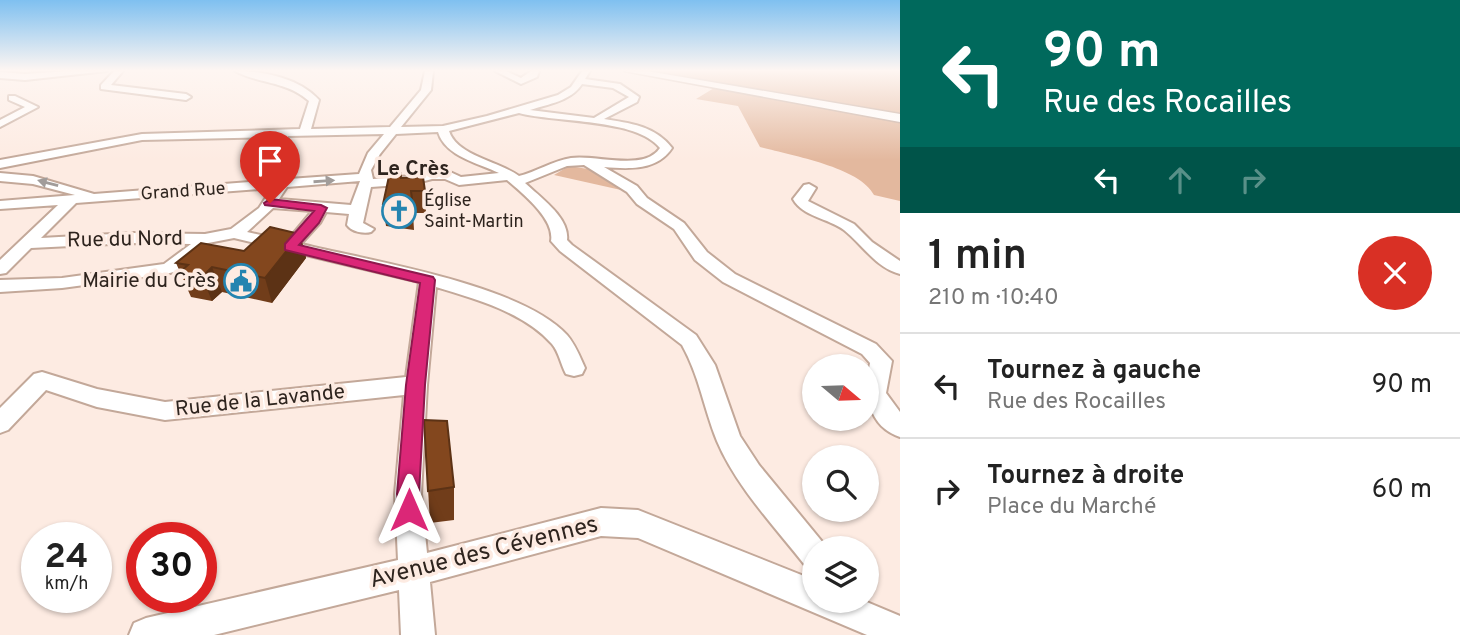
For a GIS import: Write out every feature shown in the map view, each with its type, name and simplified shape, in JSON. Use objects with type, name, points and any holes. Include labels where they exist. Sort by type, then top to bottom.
[{"type":"street","points":[[0,124],[33,107],[18,101]]},
{"type":"street","points":[[304,133],[314,101]]},
{"type":"street","points":[[366,229],[355,225],[366,180],[365,170],[374,153],[418,101]]},
{"type":"street","points":[[0,164],[142,137],[392,133],[443,129],[548,101]]},
{"type":"street","points":[[596,122],[601,116],[633,101]]},
{"type":"street","points":[[800,101],[900,118]]},
{"type":"street","points":[[466,154],[442,166],[425,167],[426,177],[448,175],[459,181],[513,179],[539,176],[564,163],[586,161],[641,164],[657,159],[665,152],[663,141],[647,131],[536,115],[519,110]]},
{"type":"street","points":[[443,129],[447,142],[513,179],[554,220],[560,234],[559,241],[566,248],[689,340],[704,365],[729,440],[750,472],[802,539]]},
{"type":"street","points":[[0,286],[62,283],[166,270],[175,266],[221,235],[257,218],[270,203],[282,184],[282,133]]},
{"type":"street","points":[[586,161],[632,189],[642,201],[679,226],[701,256],[729,278],[869,349],[881,361],[874,386],[878,401],[900,427]]},
{"type":"street","points":[[0,177],[33,180],[88,194],[88,199]]},
{"type":"street","name":"Grand Rue","points":[[0,205],[282,184],[413,180],[426,177]]},
{"type":"street","points":[[809,188],[800,199],[803,204],[849,227],[866,245],[900,269]]},
{"type":"street","points":[[0,269],[71,200]]},
{"type":"street","points":[[270,203],[357,210]]},
{"type":"street","points":[[290,247],[315,220],[321,208]]},
{"type":"street","name":"Rue du Nord","points":[[29,243],[221,235],[290,247],[428,280],[498,301],[532,318],[559,339],[574,369]]},
{"type":"street","points":[[418,635],[408,494],[416,385],[428,280]]},
{"type":"street","name":"Rue de la Lavande","points":[[0,423],[42,380],[97,398],[165,411],[416,385]]},
{"type":"street","name":"Avenue des Cévennes","points":[[146,635],[601,522],[626,521],[638,524],[802,590]]},
{"type":"street","name":"Avenue des Cévennes","points":[[855,613],[900,633]]},
{"type":"shaded area","points":[[706,101],[900,101],[900,201],[874,195],[866,185],[839,170],[760,147],[738,106]]},
{"type":"shaded area","points":[[569,166],[588,169],[621,190],[554,175]]},
{"type":"building","points":[[400,166],[401,178],[423,177],[425,191],[411,191],[413,207],[383,204],[391,167]]},
{"type":"building","points":[[270,227],[300,234],[265,278],[212,267],[202,277],[180,272],[188,265],[176,263],[201,243],[244,251]]},
{"type":"building","points":[[424,420],[447,421],[454,487],[428,491]]},
{"type":"place","name":"Église Saint-Martin","points":[[399,211]]},
{"type":"place","name":"Mairie du Crès","points":[[241,281]]},
{"type":"district","name":"Le Crès","points":[[413,169]]},
{"type":"route","points":[[270,203],[321,208],[315,220],[290,247],[428,280],[416,385],[409,510]]}]
